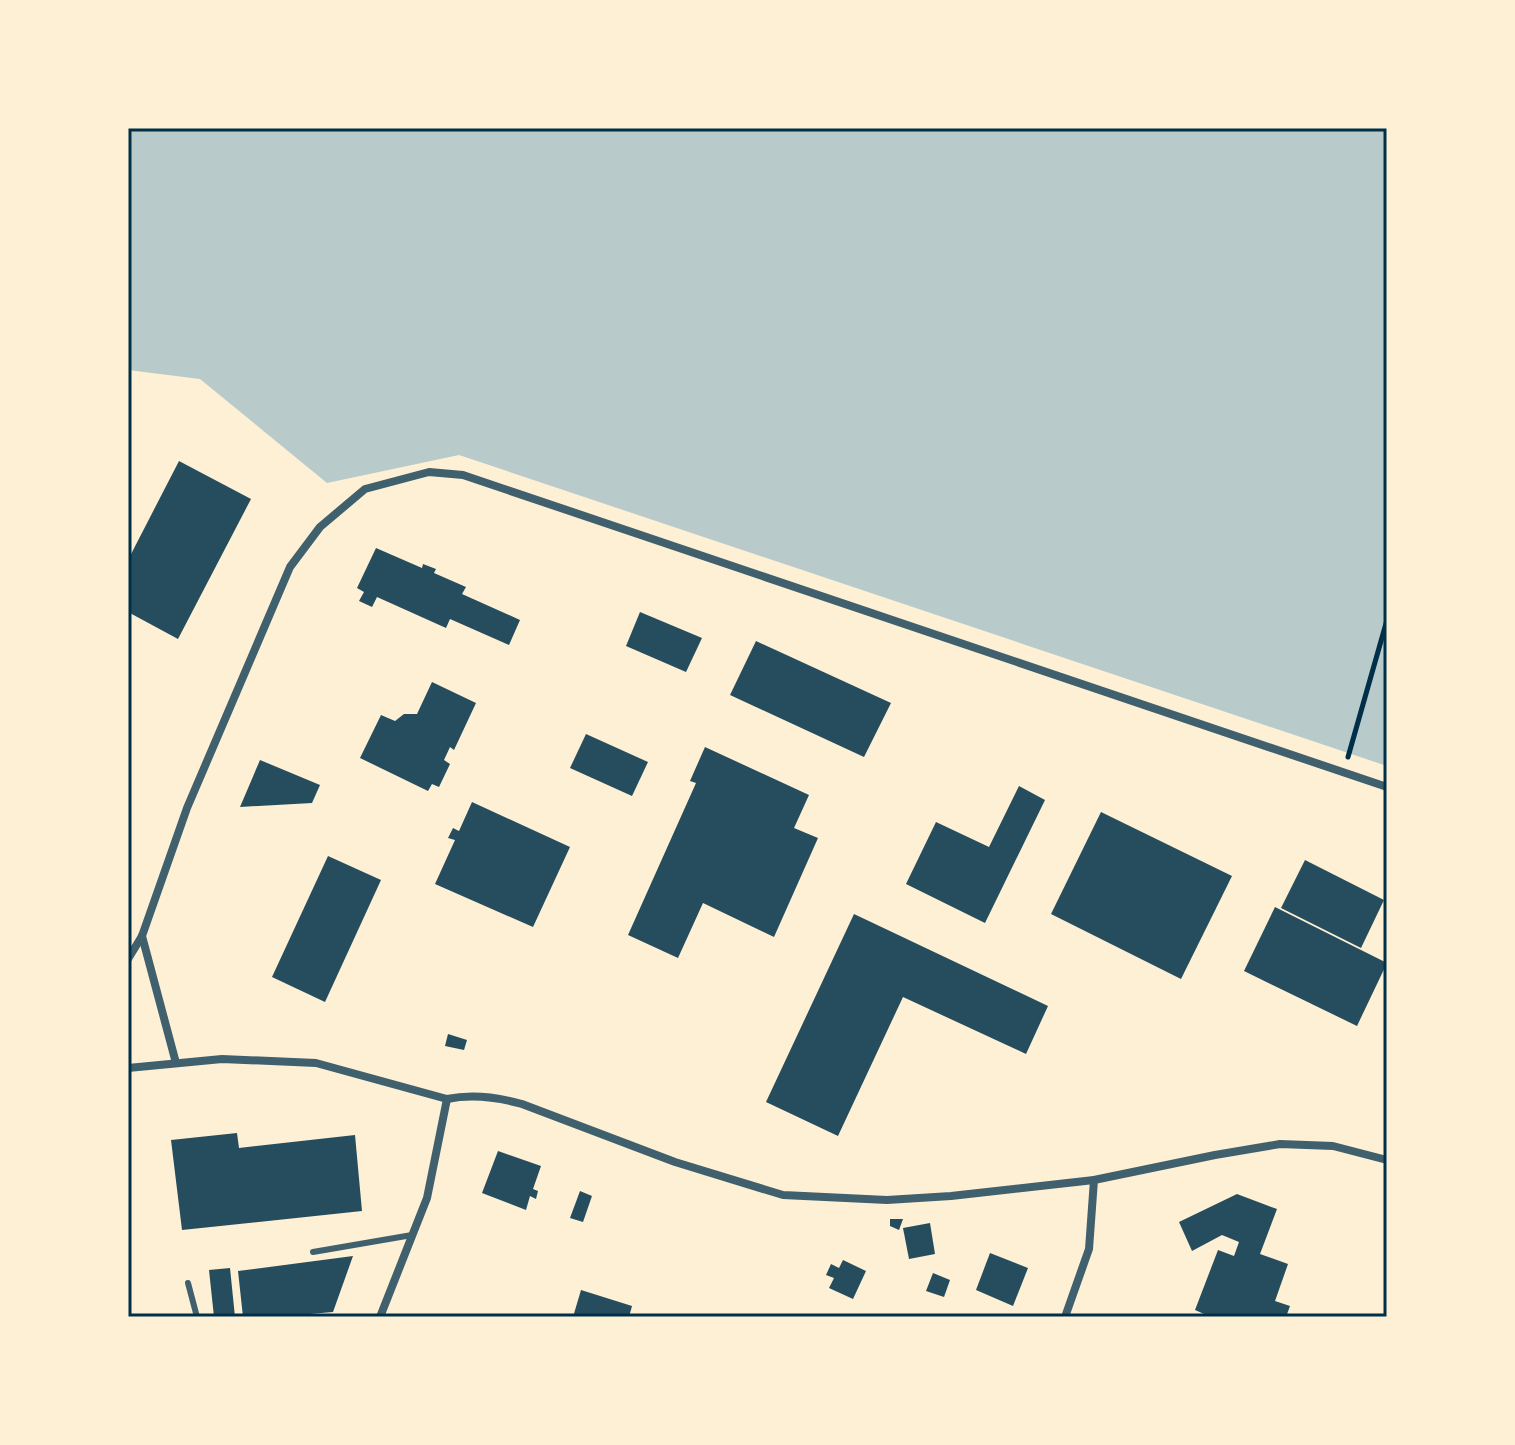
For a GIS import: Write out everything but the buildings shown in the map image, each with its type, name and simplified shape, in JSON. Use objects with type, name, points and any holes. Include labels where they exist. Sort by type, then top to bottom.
[{"type":"street","points":[[128,959],[142,936],[187,808],[290,567],[320,527],[365,489],[429,472],[463,475],[1387,787]]},
{"type":"street","points":[[142,936],[176,1063]]},
{"type":"street","points":[[128,1068],[222,1059],[316,1063],[447,1099],[465,1095],[502,1099],[675,1162],[783,1195],[887,1200],[951,1196],[1094,1180],[1280,1144],[1333,1146],[1387,1160]]},
{"type":"street","points":[[380,1317],[427,1198],[447,1099]]},
{"type":"street","points":[[1065,1317],[1089,1249],[1094,1180]]},
{"type":"lane","points":[[313,1252],[412,1235]]},
{"type":"lane","points":[[188,1283],[197,1317]]},
{"type":"path","points":[[1344,772],[1387,620]]},
{"type":"shaded area","points":[[128,128],[1387,128],[1387,766],[459,455],[327,483],[200,379],[128,370]]}]
